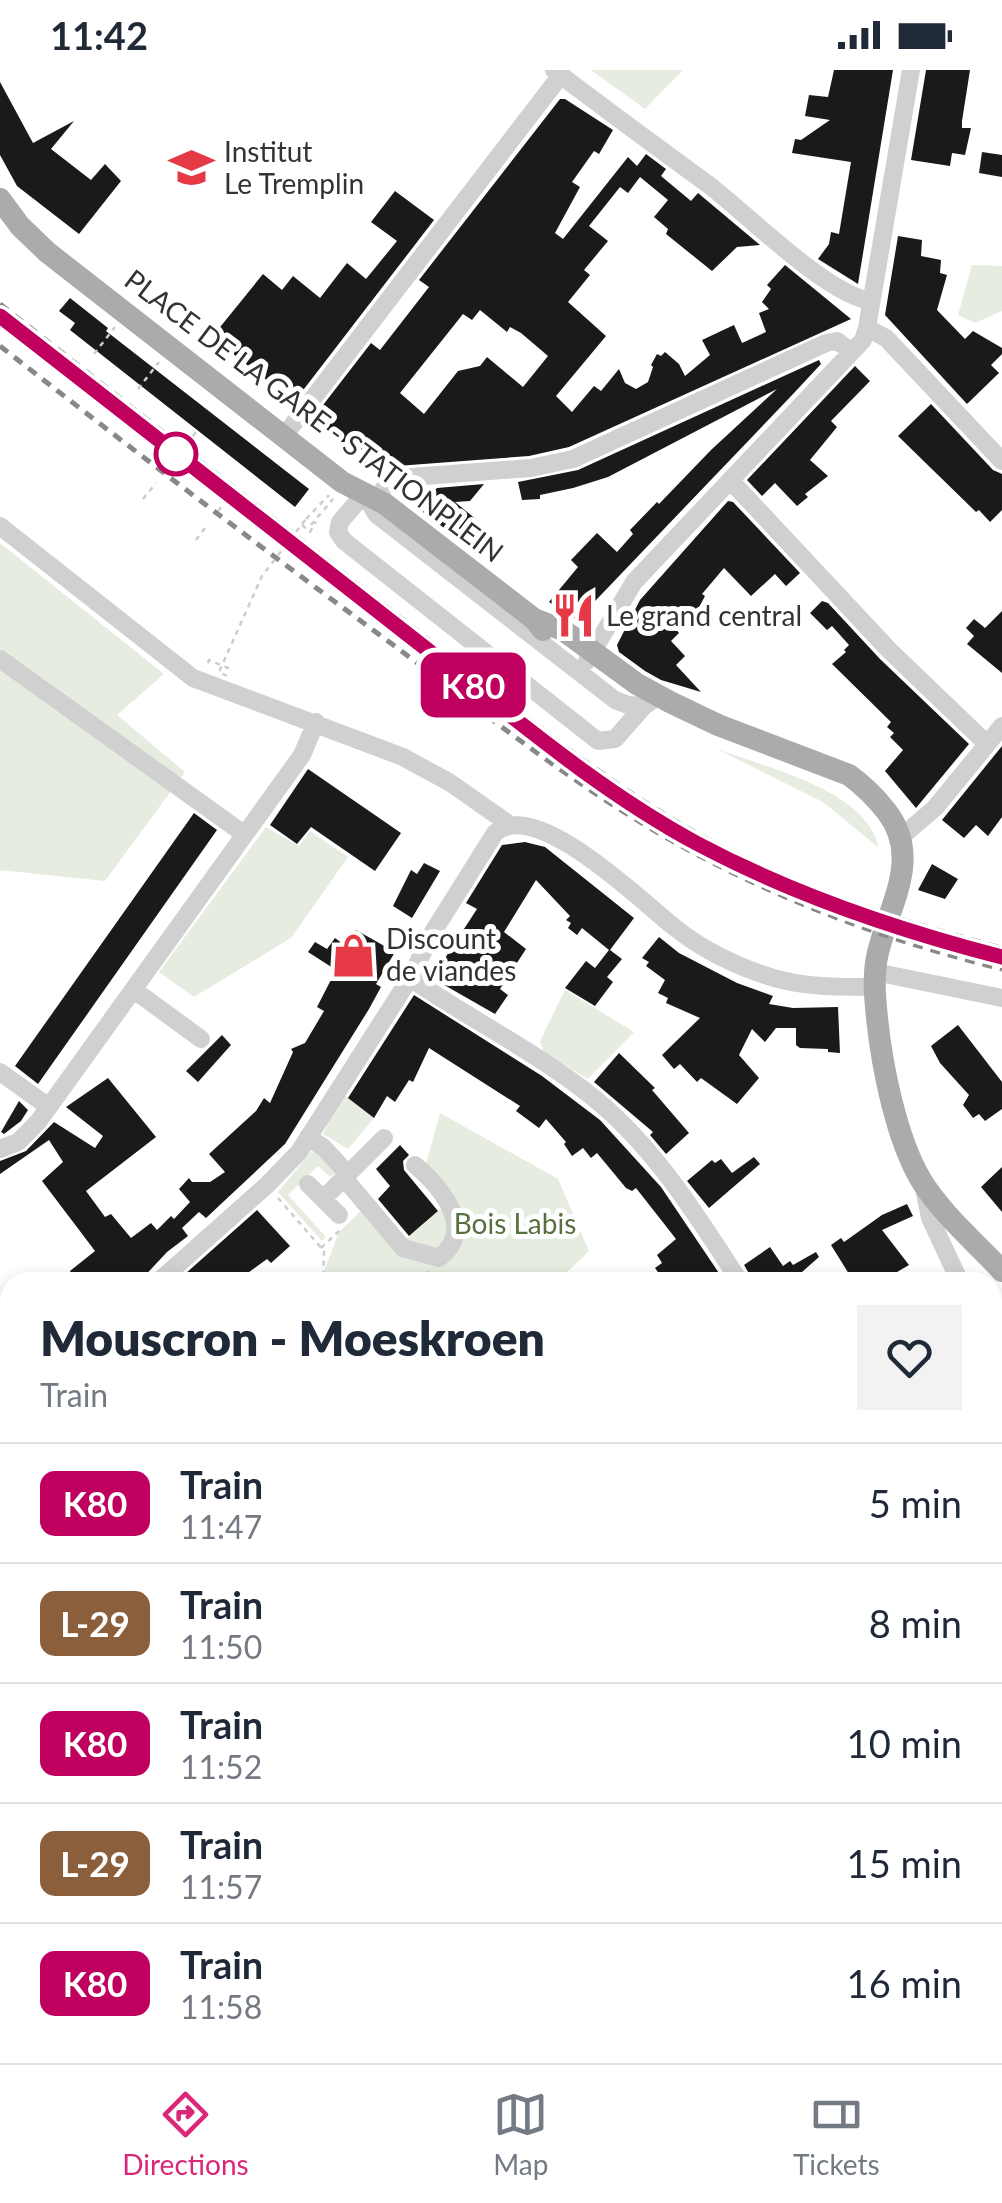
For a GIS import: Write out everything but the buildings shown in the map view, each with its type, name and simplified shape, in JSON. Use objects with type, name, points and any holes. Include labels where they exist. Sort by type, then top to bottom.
[{"type":"main road","name":"PLACE DE LA GARE - STATIONPLEIN","points":[[0,199],[46,252],[342,482],[370,497],[534,618],[558,627],[586,663],[684,724],[718,725],[849,775],[883,808],[901,837]]},
{"type":"main road","points":[[901,837],[904,868],[878,951],[875,979],[880,1036],[894,1103],[923,1183],[1002,1271]]},
{"type":"street","points":[[370,497],[375,513],[586,663],[634,582],[852,352],[868,328],[911,70]]},
{"type":"street","points":[[284,436],[557,73],[710,186],[811,268],[855,299],[871,301]]},
{"type":"street","points":[[868,328],[886,338],[1002,461]]},
{"type":"street","points":[[651,701],[615,740],[596,740],[341,538],[338,526],[398,478],[530,468],[572,459],[826,343],[837,341],[852,352]]},
{"type":"street","points":[[730,480],[889,650],[987,744]]},
{"type":"street","points":[[0,526],[193,678],[316,722],[423,768],[509,824],[531,827],[564,842],[690,940],[732,962],[802,986],[875,979],[1002,998]]},
{"type":"street","points":[[0,659],[244,834]]},
{"type":"street","points":[[0,1150],[18,1142],[49,1107],[306,748],[316,722]]},
{"type":"street","points":[[901,837],[935,808],[1002,726]]},
{"type":"street","points":[[169,1272],[268,1185],[308,1137],[410,978],[494,832],[509,824]]},
{"type":"street","points":[[410,978],[586,1092],[625,1127],[696,1215],[733,1272]]},
{"type":"street","points":[[134,990],[202,1040]]},
{"type":"street","points":[[0,1072],[49,1107]]},
{"type":"street","points":[[308,1137],[346,1176],[402,1248],[439,1258],[452,1249],[457,1230],[455,1218],[431,1179],[414,1165]]},
{"type":"street","points":[[323,1199],[384,1138]]},
{"type":"street","points":[[923,1183],[930,1218],[955,1272]]},
{"type":"street","points":[[308,1184],[338,1215]]},
{"type":"path","points":[[94,354],[115,326]]},
{"type":"path","points":[[138,389],[170,348]]},
{"type":"path","points":[[193,436],[197,430]]},
{"type":"path","points":[[165,471],[176,458]]},
{"type":"path","points":[[143,499],[156,483]]},
{"type":"path","points":[[302,526],[310,532],[318,524],[313,523],[334,493]]},
{"type":"path","points":[[227,676],[218,672],[262,576],[326,496]]},
{"type":"path","points":[[218,511],[228,498]]},
{"type":"path","points":[[196,540],[208,524]]},
{"type":"path","points":[[206,666],[210,660],[228,668]]},
{"type":"path","points":[[268,1185],[324,1251],[323,1272]]},
{"type":"green space","points":[[591,70],[683,70],[645,109]]},
{"type":"green space","points":[[972,265],[1002,266],[1002,311],[975,323],[958,315]]},
{"type":"green space","points":[[0,543],[164,674],[117,715],[185,772],[105,881],[0,870]]},
{"type":"green space","points":[[715,748],[834,795],[870,827],[879,848],[823,802]]},
{"type":"green space","points":[[266,827],[299,846],[310,831],[348,857],[291,938],[194,997],[159,972]]},
{"type":"green space","points":[[565,990],[634,1032],[588,1079],[544,1052],[540,1041]]},
{"type":"green space","points":[[343,1094],[374,1118],[348,1149],[323,1134]]},
{"type":"green space","name":"Bois Labis","points":[[440,1113],[558,1179],[589,1251],[567,1272],[324,1272],[339,1232],[367,1205],[405,1240],[447,1204],[426,1164]]},
{"type":"green space","points":[[311,1152],[337,1172],[330,1177],[318,1166],[288,1195],[326,1237],[322,1241],[278,1192]]},
{"type":"railway","points":[[0,304],[551,736],[660,812],[734,853],[809,886],[885,914],[1002,948]]},
{"type":"railway","points":[[0,346],[510,733],[632,817],[720,866],[811,908],[905,942],[1002,969]]},
{"type":"train","name":"K80","points":[[0,316],[522,724],[639,809],[729,860],[806,894],[908,930],[1002,957]]},
{"type":"place","name":"Institut Le Tremplin","points":[[191,168]]},
{"type":"place","name":"Le grand central","points":[[573,616]]},
{"type":"place","name":"Discount de viandes","points":[[353,955]]}]
